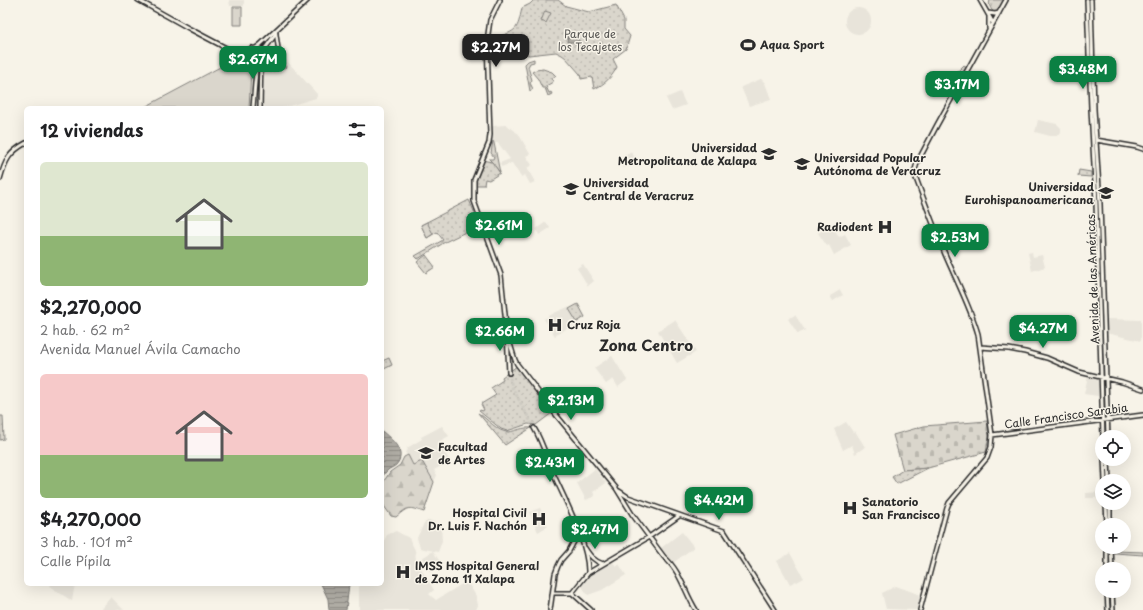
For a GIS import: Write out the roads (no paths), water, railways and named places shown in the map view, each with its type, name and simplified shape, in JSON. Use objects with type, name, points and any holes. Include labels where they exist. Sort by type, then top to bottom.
[{"type":"main road","points":[[138,0],[222,46],[250,58],[261,68]]},
{"type":"main road","points":[[238,52],[256,48],[308,0]]},
{"type":"main road","points":[[500,0],[490,20],[487,41],[489,143],[474,180],[473,193],[478,214],[501,275],[507,334],[508,371]]},
{"type":"main road","points":[[980,0],[994,23]]},
{"type":"main road","points":[[985,0],[985,8]]},
{"type":"main road","points":[[920,610],[949,503],[988,458],[991,448],[992,435],[976,325],[936,231],[914,173],[917,163],[1006,0]]},
{"type":"main road","name":"Avenida de las Américas","points":[[1087,0],[1096,180]]},
{"type":"main road","name":"Avenida de las Américas","points":[[1091,0],[1096,140],[1096,203],[1104,378],[1104,430]]},
{"type":"main road","points":[[988,13],[999,13]]},
{"type":"main road","points":[[988,13],[990,25],[988,32]]},
{"type":"main road","points":[[260,106],[262,54],[275,35],[276,31]]},
{"type":"main road","points":[[264,41],[269,43]]},
{"type":"main road","points":[[250,58],[248,54],[252,48]]},
{"type":"main road","points":[[253,106],[256,70],[254,63]]},
{"type":"main road","points":[[1096,140],[1143,148]]},
{"type":"main road","points":[[0,179],[3,167],[9,156],[17,148],[24,144]]},
{"type":"main road","points":[[507,334],[517,364],[616,488],[632,514],[681,579],[694,609]]},
{"type":"main road","points":[[980,347],[1010,349],[1025,352],[1047,358],[1079,372],[1122,382],[1143,389]]},
{"type":"main road","name":"Calle Francisco Sarabia","points":[[992,435],[1143,415]]},
{"type":"main road","name":"Avenida de las Américas","points":[[1105,419],[1107,430]]},
{"type":"main road","points":[[533,426],[539,436],[579,532],[587,560],[588,573]]},
{"type":"main road","points":[[616,488],[628,497],[724,531],[775,610]]},
{"type":"main road","points":[[572,593],[588,573],[649,537],[679,516]]},
{"type":"main road","points":[[550,610],[555,574],[561,560],[569,551],[579,532]]},
{"type":"main road","points":[[582,541],[589,556],[603,564]]},
{"type":"main road","points":[[553,593],[572,593],[591,610]]},
{"type":"main road","points":[[1107,598],[1108,610]]},
{"type":"main road","points":[[1112,598],[1113,610]]},
{"type":"street","points":[[269,43],[278,47],[276,31]]},
{"type":"tunnel","points":[[509,373],[512,387],[532,424]]},
{"type":"place","name":"Aqua Sport","points":[[748,45]]},
{"type":"place","name":"Universidad Metropolitana de Xalapa","points":[[769,154]]},
{"type":"place","name":"Universidad Popular Autónoma de Veracruz","points":[[802,164]]},
{"type":"place","name":"Universidad Central de Veracruz","points":[[571,189]]},
{"type":"place","name":"Universidad Eurohispanoamericana","points":[[1106,193]]},
{"type":"place","name":"Radiodent","points":[[885,227]]},
{"type":"place","name":"Cruz Roja","points":[[555,325]]},
{"type":"place","name":"Facultad de Artes","points":[[426,453]]},
{"type":"place","name":"Sanatorio San Francisco","points":[[850,508]]},
{"type":"place","name":"Hospital Civil Dr. Luis F. Nachón","points":[[539,519]]},
{"type":"place","name":"IMSS Hospital General de Zona 11 Xalapa","points":[[403,572]]},
{"type":"district","name":"Zona Centro","points":[[646,346]]},
{"type":"park label","name":"Parque de los Tecajetes","points":[[590,40]]}]
